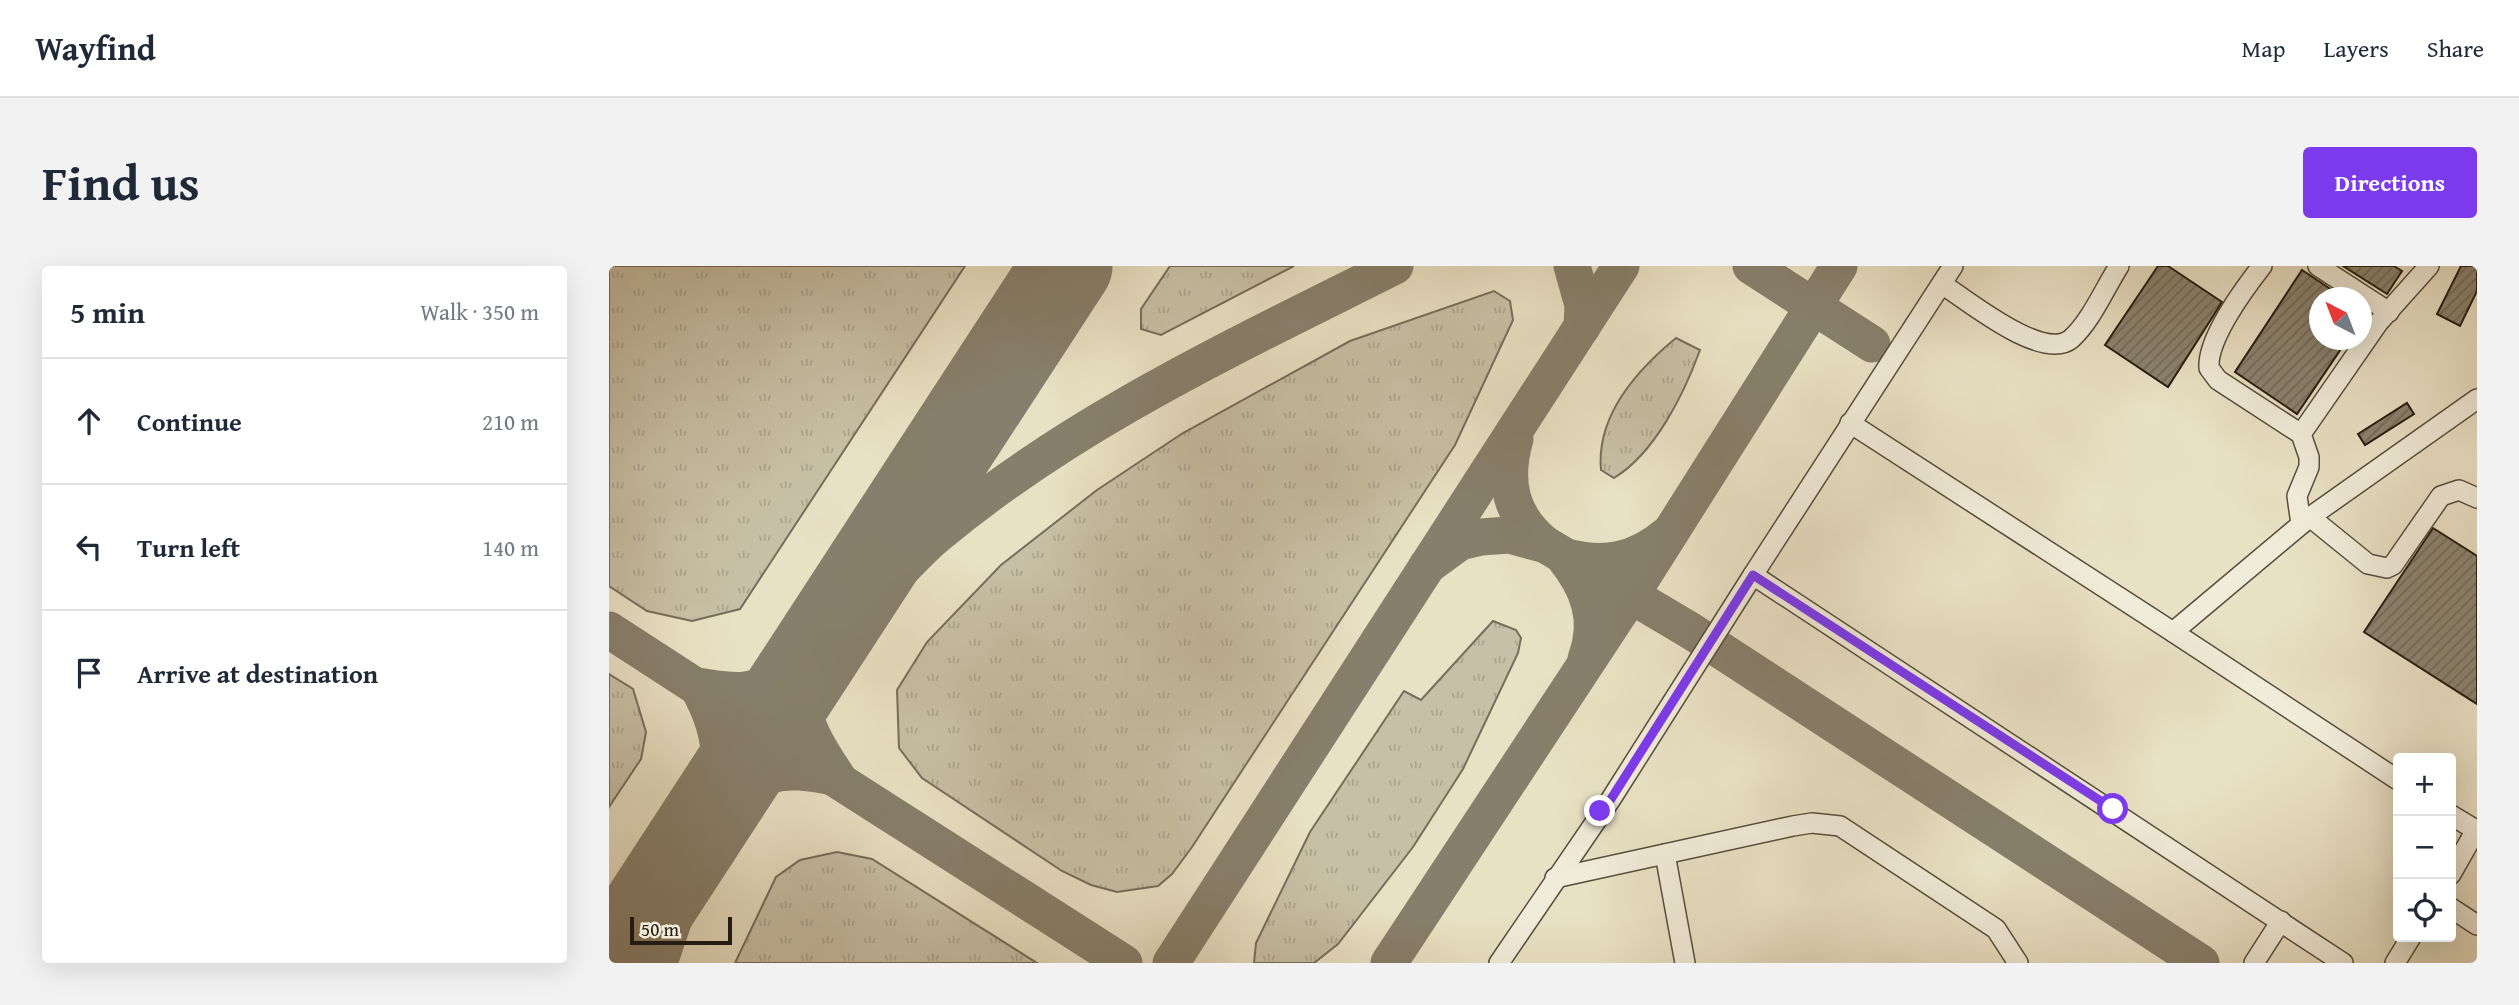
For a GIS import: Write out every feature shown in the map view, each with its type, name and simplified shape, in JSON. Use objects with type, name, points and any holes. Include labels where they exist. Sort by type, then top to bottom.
[{"type":"lane","points":[[1499,963],[1611,799],[1953,266]]},
{"type":"lane","points":[[1942,284],[2031,340],[2053,346],[2064,344],[2077,332],[2119,266]]},
{"type":"lane","points":[[2262,266],[2231,309],[2212,349],[2209,368],[2218,380],[2301,434],[2309,457],[2309,467],[2297,496],[2305,520],[2368,564],[2387,568],[2393,565],[2441,496],[2459,490],[2477,498]]},
{"type":"lane","points":[[2318,266],[2389,312]]},
{"type":"lane","points":[[2301,434],[2419,269]]},
{"type":"lane","points":[[2173,632],[2305,520],[2477,398]]},
{"type":"lane","points":[[1850,423],[2393,777]]},
{"type":"lane","points":[[1753,575],[2343,963]]},
{"type":"lane","points":[[2453,816],[2477,829],[2456,865]]},
{"type":"lane","points":[[1555,878],[1793,826],[1812,823],[1840,826],[1996,929],[2018,963]]},
{"type":"lane","points":[[1665,854],[1685,963]]},
{"type":"lane","points":[[2456,911],[2477,925]]},
{"type":"lane","points":[[2254,963],[2281,921]]},
{"type":"lane","points":[[2456,926],[2477,940]]},
{"type":"lane","points":[[2395,963],[2408,942]]},
{"type":"green space","points":[[609,266],[965,266],[740,609],[692,621],[647,611],[609,586]]},
{"type":"green space","points":[[1170,266],[1294,266],[1161,335],[1141,329],[1141,309]]},
{"type":"green space","points":[[1494,291],[1510,301],[1513,320],[1455,445],[1192,847],[1172,874],[1158,886],[1117,892],[1091,885],[1062,871],[922,778],[899,748],[897,690],[927,642],[1001,565],[1097,490],[1183,433],[1350,341]]},
{"type":"green space","points":[[1676,338],[1700,350],[1686,385],[1655,438],[1629,467],[1614,478],[1601,470],[1601,450],[1612,413],[1634,380]]},
{"type":"green space","points":[[1493,621],[1516,630],[1521,638],[1518,653],[1463,769],[1413,847],[1338,944],[1314,963],[1254,963],[1256,943],[1310,832],[1404,691],[1421,700]]},
{"type":"green space","points":[[609,674],[633,689],[646,732],[641,759],[609,807]]},
{"type":"green space","points":[[837,852],[872,859],[1037,963],[735,963],[776,877],[800,860]]},
{"type":"building","points":[[2158,266],[2168,266],[2222,302],[2168,387],[2105,345]]},
{"type":"building","points":[[2343,266],[2394,266],[2402,271],[2387,294]]},
{"type":"building","points":[[2461,266],[2477,266],[2477,291],[2460,326],[2437,314]]},
{"type":"building","points":[[2302,270],[2328,287],[2309,287],[2309,350],[2340,350],[2297,414],[2235,372]]},
{"type":"building","points":[[2407,403],[2414,414],[2365,445],[2358,434]]},
{"type":"building","points":[[2433,528],[2477,556],[2477,704],[2364,632]]},
{"type":"taxiway","points":[[659,963],[708,827],[719,781],[717,735],[710,711],[697,686],[745,690],[771,682],[797,668],[823,649],[936,536],[1043,457],[1157,388],[1395,266]]},
{"type":"taxiway","points":[[1572,266],[1583,305],[1582,327]]},
{"type":"taxiway","points":[[1171,963],[1621,266]]},
{"type":"taxiway","points":[[1751,266],[1872,344]]},
{"type":"taxiway","points":[[1389,963],[1631,595],[1839,266]]},
{"type":"taxiway","points":[[1515,439],[1510,469],[1513,497],[1524,523],[1546,545]]},
{"type":"taxiway","points":[[1427,566],[1460,542],[1481,537],[1509,535],[1546,545],[1691,631],[2201,963]]},
{"type":"taxiway","points":[[1586,659],[1592,630],[1590,604],[1579,580],[1563,556],[1592,561],[1618,560],[1643,551],[1667,535]]},
{"type":"taxiway","points":[[609,630],[717,700]]},
{"type":"taxiway","points":[[714,807],[745,786],[771,775],[800,772],[838,778],[813,737],[802,703],[804,683],[814,654]]},
{"type":"taxiway","points":[[759,730],[1124,963]]},
{"type":"runway","points":[[613,963],[1067,266]]},
{"type":"route","points":[[1600,811],[1611,799],[1753,575],[2113,809]]}]
